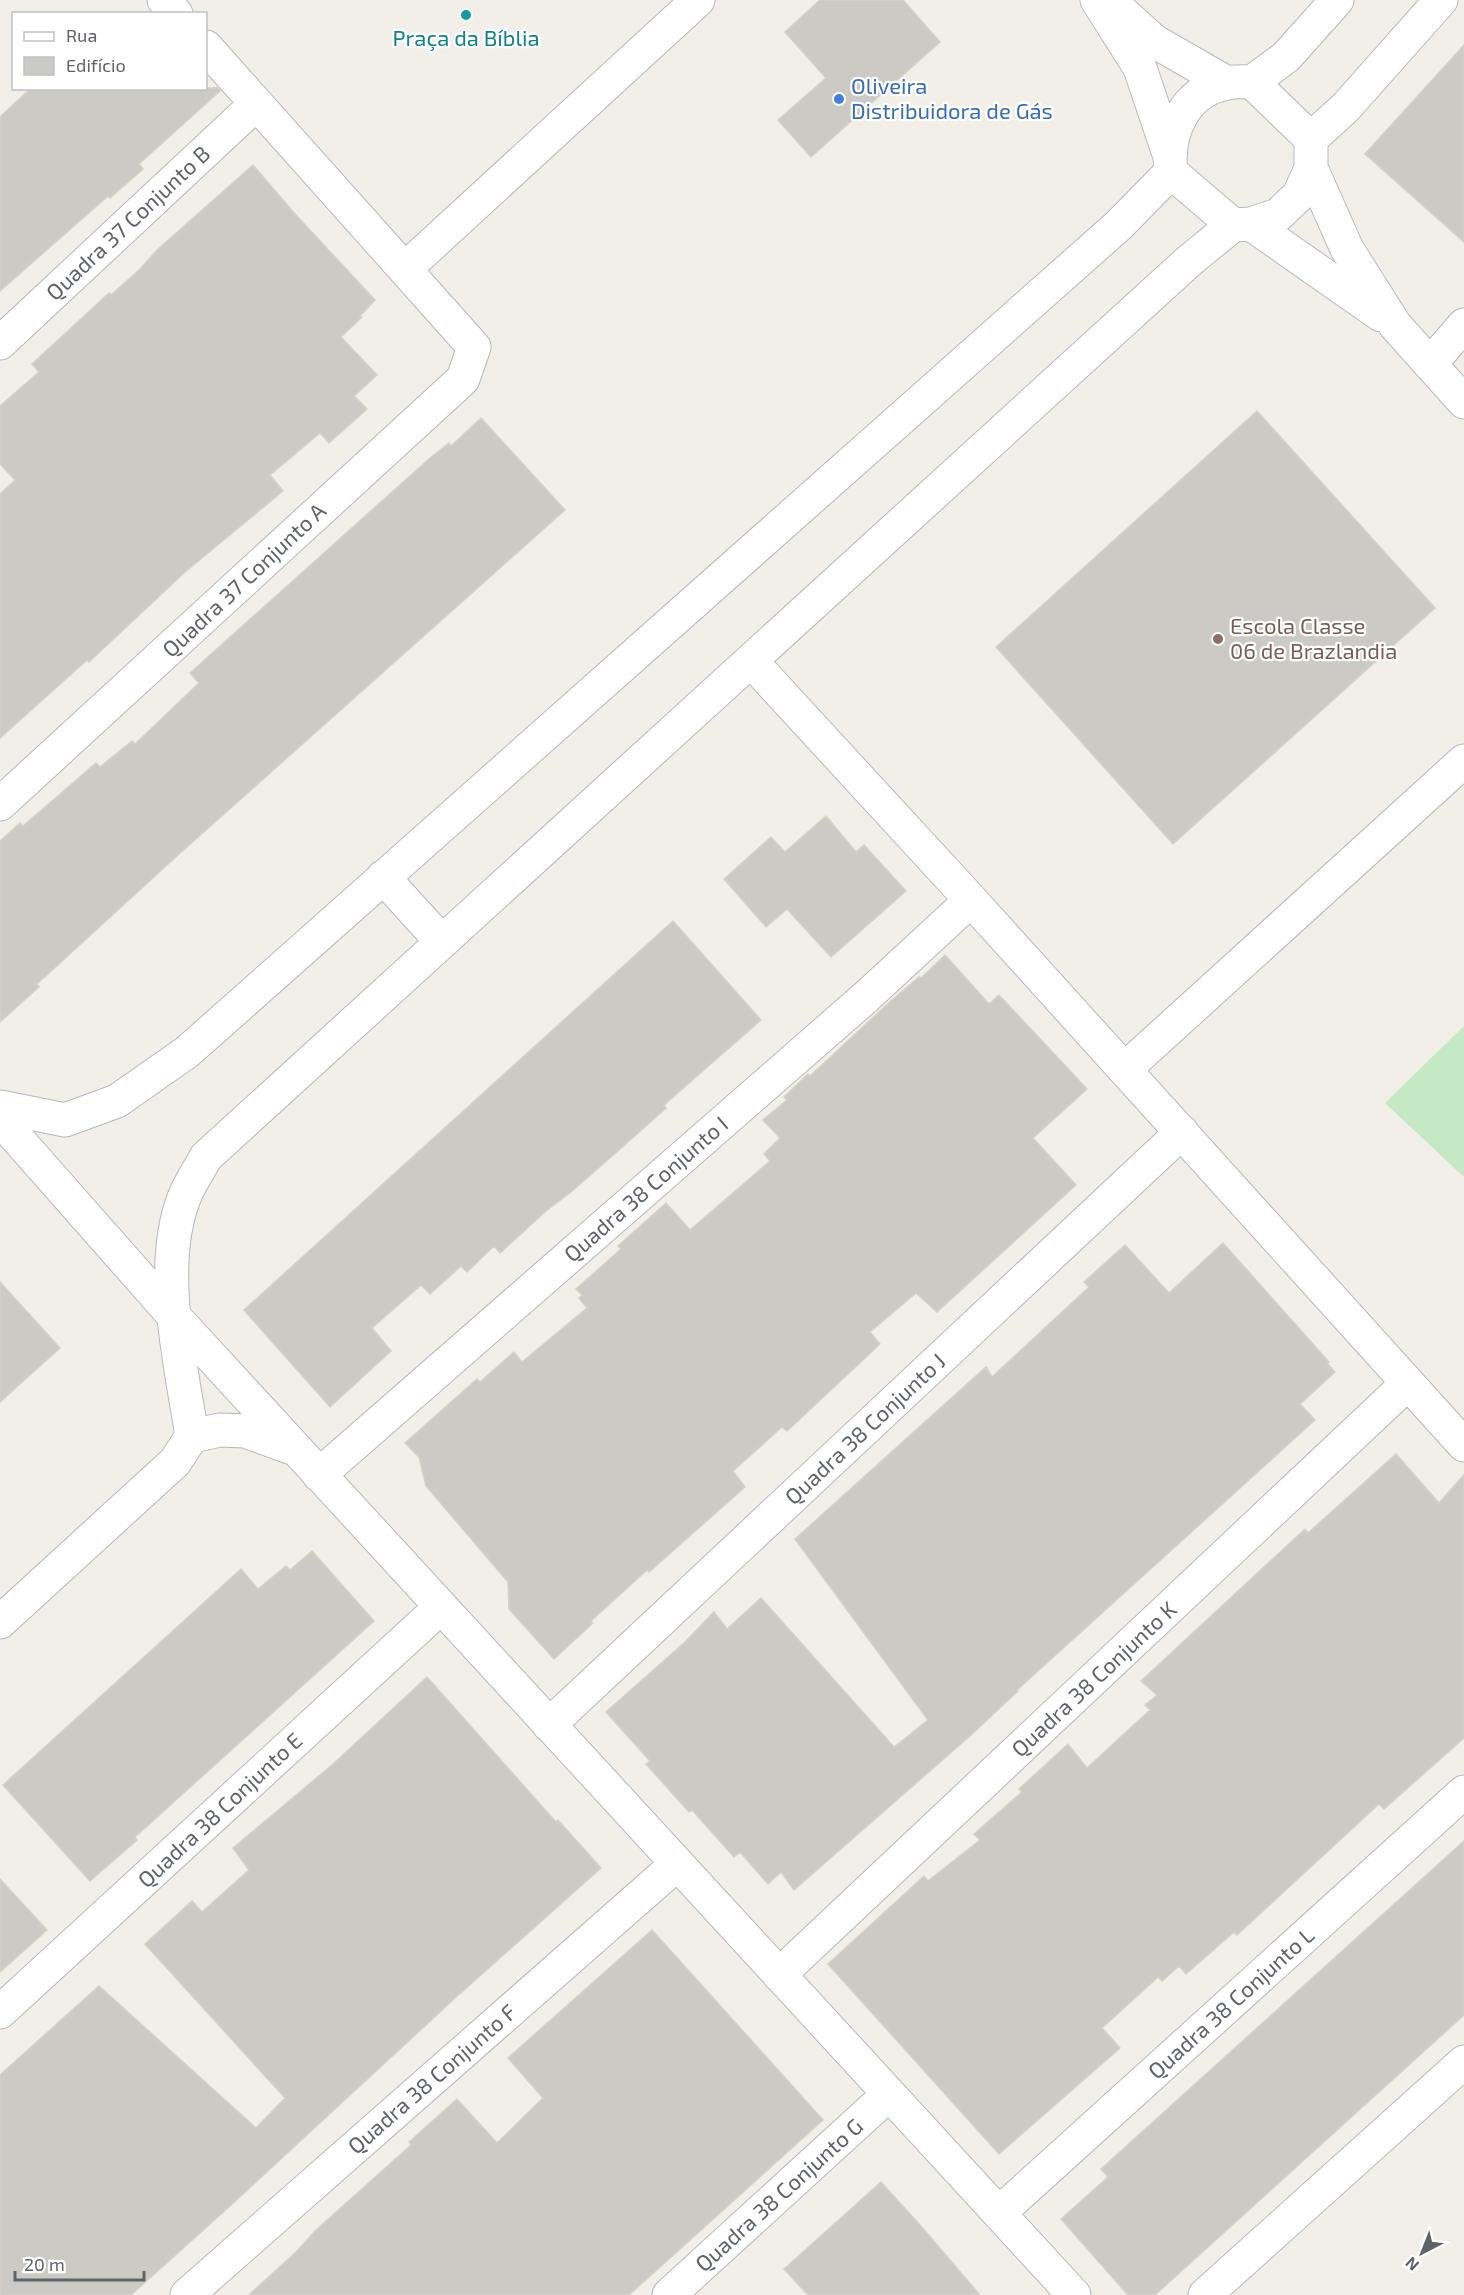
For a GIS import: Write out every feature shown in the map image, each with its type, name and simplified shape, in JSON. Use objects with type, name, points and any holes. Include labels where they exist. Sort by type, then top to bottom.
[{"type":"street","points":[[164,0],[174,12]]},
{"type":"street","points":[[207,48],[405,269],[698,0]]},
{"type":"street","points":[[1097,0],[1140,68],[1170,163],[1242,224],[1395,325]]},
{"type":"street","points":[[1107,0],[1154,41],[1239,82],[1311,153],[1347,249],[1395,325],[1464,402]]},
{"type":"street","points":[[0,1107],[65,1120],[117,1101],[187,1052],[1119,225],[1170,163],[1176,122],[1196,96],[1239,82],[1286,57],[1337,0]]},
{"type":"street","points":[[0,1622],[175,1462],[192,1436],[172,1314],[174,1238],[184,1197],[206,1157],[1180,269],[1242,224],[1278,215],[1299,195],[1311,153],[1346,107],[1441,0]]},
{"type":"street","name":"Quadra 37 Conjunto B","points":[[0,343],[256,104]]},
{"type":"street","name":"Quadra 37 Conjunto A","points":[[0,804],[463,379],[474,347],[405,269]]},
{"type":"street","points":[[1430,363],[1464,326]]},
{"type":"street","points":[[751,661],[972,900],[1464,1445]]},
{"type":"street","points":[[1125,1069],[1464,761]]},
{"type":"street","points":[[383,877],[442,942]]},
{"type":"street","name":"Quadra 38 Conjunto I","points":[[319,1475],[866,997],[972,900]]},
{"type":"street","points":[[0,1119],[295,1449],[1074,2295]]},
{"type":"street","name":"Quadra 38 Conjunto J","points":[[549,1725],[1182,1132]]},
{"type":"street","name":"Quadra 38 Conjunto K","points":[[779,1975],[1408,1383]]},
{"type":"street","points":[[192,1436],[220,1430],[245,1431],[295,1449]]},
{"type":"street","name":"Quadra 38 Conjunto E","points":[[0,2012],[441,1607]]},
{"type":"street","name":"Quadra 38 Conjunto L","points":[[999,2213],[1464,1792]]},
{"type":"street","name":"Quadra 38 Conjunto F","points":[[187,2295],[677,1864]]},
{"type":"street","points":[[1205,2295],[1464,2062]]},
{"type":"street","name":"Quadra 38 Conjunto G","points":[[669,2295],[889,2094]]},
{"type":"green space","points":[[1464,1026],[1464,1177],[1385,1103]]},
{"type":"building","name":"Oliveira Distribuidora de Gás","points":[[820,0],[903,0],[940,42],[811,157],[778,120],[826,78],[785,32]]},
{"type":"building","points":[[1464,45],[1464,242],[1365,154]]},
{"type":"building","points":[[207,88],[218,88],[220,91],[139,164],[143,169],[110,198],[108,196],[0,291],[0,117],[29,90],[207,90]]},
{"type":"building","points":[[253,165],[375,300],[360,316],[362,317],[341,337],[377,375],[354,396],[367,409],[329,443],[320,433],[270,475],[283,491],[185,572],[89,662],[87,660],[0,738],[0,494],[15,480],[0,464],[0,406],[39,372],[32,364]]},
{"type":"building","name":"Escola Classe 06 de Brazlandia","points":[[1257,411],[1435,608],[1173,844],[996,647]]},
{"type":"building","points":[[481,418],[565,510],[178,855],[37,984],[39,987],[0,1022],[0,841],[20,823],[23,826],[96,763],[100,767],[132,741],[135,744],[199,683],[190,673],[430,458],[449,443],[451,446]]},
{"type":"building","points":[[826,816],[856,852],[864,845],[906,891],[831,957],[787,909],[766,927],[724,879],[771,837],[785,852]]},
{"type":"building","points":[[673,921],[761,1020],[664,1105],[666,1108],[619,1150],[500,1253],[494,1246],[467,1272],[461,1266],[430,1294],[421,1285],[372,1328],[391,1351],[330,1407],[244,1310]]},
{"type":"building","points":[[945,955],[989,1004],[999,995],[1087,1089],[1033,1138],[1076,1185],[937,1312],[916,1293],[870,1332],[880,1344],[787,1431],[782,1427],[733,1471],[745,1487],[649,1572],[647,1570],[591,1621],[593,1623],[554,1659],[509,1609],[508,1582],[426,1486],[419,1457],[405,1443],[477,1379],[480,1382],[514,1352],[522,1362],[587,1308],[579,1298],[582,1295],[576,1289],[621,1249],[618,1246],[666,1203],[690,1230],[770,1161],[764,1154],[780,1138],[763,1120],[787,1100],[784,1097],[808,1074],[810,1076],[892,1000],[919,977],[921,978]]},
{"type":"building","points":[[1223,1243],[1329,1362],[1327,1363],[1335,1372],[1300,1404],[1315,1420],[1017,1690],[971,1735],[794,1890],[781,1872],[768,1884],[740,1852],[734,1857],[692,1810],[689,1812],[646,1764],[650,1761],[606,1712],[685,1642],[714,1612],[727,1629],[761,1598],[894,1747],[928,1720],[795,1539],[986,1367],[992,1377],[1089,1287],[1084,1282],[1125,1245],[1169,1293]]},
{"type":"building","points":[[0,1282],[60,1348],[0,1402]]},
{"type":"building","points":[[1396,1454],[1439,1503],[1464,1475],[1464,1738],[1384,1809],[1379,1804],[1237,1935],[1234,1932],[1186,1974],[1179,1966],[1162,1981],[1158,1977],[1102,2028],[1120,2048],[999,2154],[828,1964],[924,1876],[928,1881],[980,1840],[974,1834],[1022,1792],[1019,1789],[1068,1744],[1087,1768],[1150,1710],[1145,1705],[1157,1695],[1141,1681],[1305,1529],[1308,1533]]},
{"type":"building","points":[[312,1551],[374,1621],[135,1837],[137,1840],[90,1881],[3,1785],[241,1569],[258,1589],[286,1566],[290,1570]]},
{"type":"building","points":[[427,1677],[556,1822],[558,1820],[601,1868],[454,1999],[131,2295],[0,2295],[0,2075],[99,1986],[256,2128],[285,2098],[145,1944],[192,1901],[202,1912],[249,1870],[233,1848],[332,1765]]},
{"type":"building","points":[[1464,1841],[1464,2015],[1155,2295],[1128,2295],[1061,2219],[1108,2177],[1101,2169]]},
{"type":"building","points":[[0,1879],[47,1930],[0,1972]]},
{"type":"building","points":[[652,1930],[823,2120],[629,2295],[249,2295],[296,2252],[316,2230],[411,2145],[409,2142],[457,2099],[497,2143],[543,2098],[508,2058]]},
{"type":"building","points":[[881,2182],[980,2295],[808,2295],[784,2269]]},
{"type":"place","name":"Praça da Bíblia","points":[[466,15]]},
{"type":"place","name":"Oliveira Distribuidora de Gás","points":[[839,99]]},
{"type":"place","name":"Escola Classe 06 de Brazlandia","points":[[1218,639]]}]
